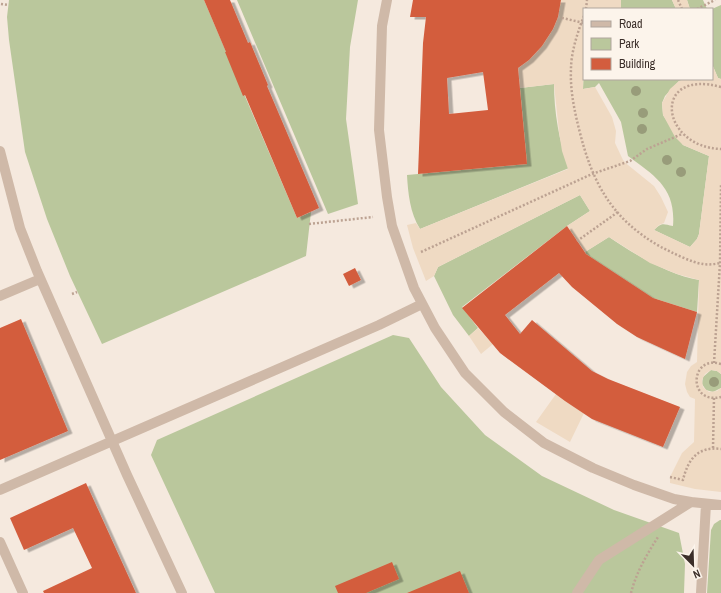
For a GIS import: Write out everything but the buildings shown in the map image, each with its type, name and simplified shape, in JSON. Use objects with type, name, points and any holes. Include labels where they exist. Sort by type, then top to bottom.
[{"type":"street","points":[[387,0],[382,26],[379,130],[386,197],[392,226],[414,288],[435,328],[465,374],[504,412],[544,443],[593,468],[634,485],[674,499],[721,505]]},
{"type":"street","points":[[0,151],[20,228],[40,279],[182,593]]},
{"type":"street","points":[[0,296],[40,279]]},
{"type":"street","points":[[0,490],[380,325],[422,304]]},
{"type":"street","points":[[577,593],[599,560],[691,502]]},
{"type":"street","points":[[701,593],[706,504]]},
{"type":"street","points":[[0,542],[23,593]]},
{"type":"path","points":[[699,8],[715,0]]},
{"type":"path","points":[[2,4],[8,5]]},
{"type":"path","points":[[558,17],[583,23],[578,30],[571,67],[571,86],[583,146],[592,174],[605,196],[624,220],[648,240],[672,253],[702,264],[720,263]]},
{"type":"path","points":[[704,80],[706,84]]},
{"type":"path","points":[[721,87],[706,84],[687,86],[676,93],[671,102],[671,114],[675,124],[682,134],[694,142],[711,149],[721,149]]},
{"type":"path","points":[[421,252],[592,174],[630,161],[647,149],[682,134]]},
{"type":"path","points":[[714,363],[720,263],[721,184]]},
{"type":"path","points":[[576,241],[618,212]]},
{"type":"path","points":[[309,224],[373,217]]},
{"type":"path","points":[[72,294],[78,292]]},
{"type":"path","points":[[721,364],[714,363],[706,365],[701,368],[696,379],[696,384],[699,390],[708,397],[721,397]]},
{"type":"path","points":[[713,448],[714,398]]},
{"type":"path","points":[[670,477],[683,480],[689,462],[700,451],[713,448],[721,449]]},
{"type":"path","points":[[631,593],[636,577],[648,553],[660,534]]},
{"type":"green space","points":[[9,0],[204,0],[297,218],[311,212],[306,256],[102,344],[70,276],[47,219],[25,152],[9,40],[7,17]]},
{"type":"green space","points":[[237,0],[358,0],[350,47],[346,119],[358,204],[328,214]]},
{"type":"green space","points":[[621,0],[672,0],[676,8],[621,8]]},
{"type":"green space","points":[[687,0],[703,0],[707,8],[690,8]]},
{"type":"green space","points":[[721,5],[721,79],[718,78],[713,66],[713,9]]},
{"type":"green space","points":[[583,80],[682,80],[679,81],[665,96],[662,103],[663,115],[683,145],[709,156],[699,234],[697,239],[690,247],[654,230],[663,224],[673,226],[673,213],[667,192],[655,177],[628,156],[621,122],[599,83],[595,87],[583,89]]},
{"type":"green space","points":[[554,84],[558,127],[562,148],[569,168],[420,229],[412,210],[407,175],[527,164],[520,88]]},
{"type":"green space","points":[[580,195],[590,211],[567,226],[462,307],[478,328],[469,336],[453,315],[434,276],[438,267]]},
{"type":"green space","points":[[609,237],[640,257],[664,269],[688,278],[699,280],[697,312],[653,298],[586,254],[585,252]]},
{"type":"green space","points":[[393,335],[409,338],[441,387],[485,435],[542,476],[614,510],[679,533],[685,564],[684,593],[215,593],[151,455],[157,440]]},
{"type":"green space","points":[[711,370],[717,371],[721,374],[721,388],[713,392],[706,390],[702,384],[703,377]]},
{"type":"green space","points":[[720,520],[721,593],[707,593],[711,530],[714,524]]},
{"type":"shaded area","points":[[561,0],[621,0],[621,8],[583,8],[583,89],[595,87],[612,117],[616,131],[615,143],[623,160],[654,186],[661,197],[668,212],[664,223],[659,225],[654,230],[690,247],[697,239],[699,234],[709,156],[683,145],[675,137],[663,115],[662,103],[670,89],[679,81],[713,80],[713,66],[718,78],[721,79],[721,374],[717,371],[711,370],[705,374],[702,380],[703,387],[709,392],[717,391],[721,388],[721,492],[695,489],[670,483],[670,477],[682,453],[694,442],[695,399],[690,397],[685,384],[687,372],[691,366],[697,362],[699,280],[677,274],[650,263],[609,237],[585,252],[567,226],[590,211],[580,195],[438,267],[434,276],[426,281],[413,248],[407,225],[416,223],[420,229],[568,169],[562,151],[554,84],[520,88],[518,68],[529,60],[542,46],[553,29],[558,17]]},
{"type":"shaded area","points":[[672,0],[687,0],[690,8],[676,8]]},
{"type":"shaded area","points":[[478,328],[493,344],[481,354],[469,336]]},
{"type":"shaded area","points":[[556,394],[584,413],[570,442],[536,422]]}]
